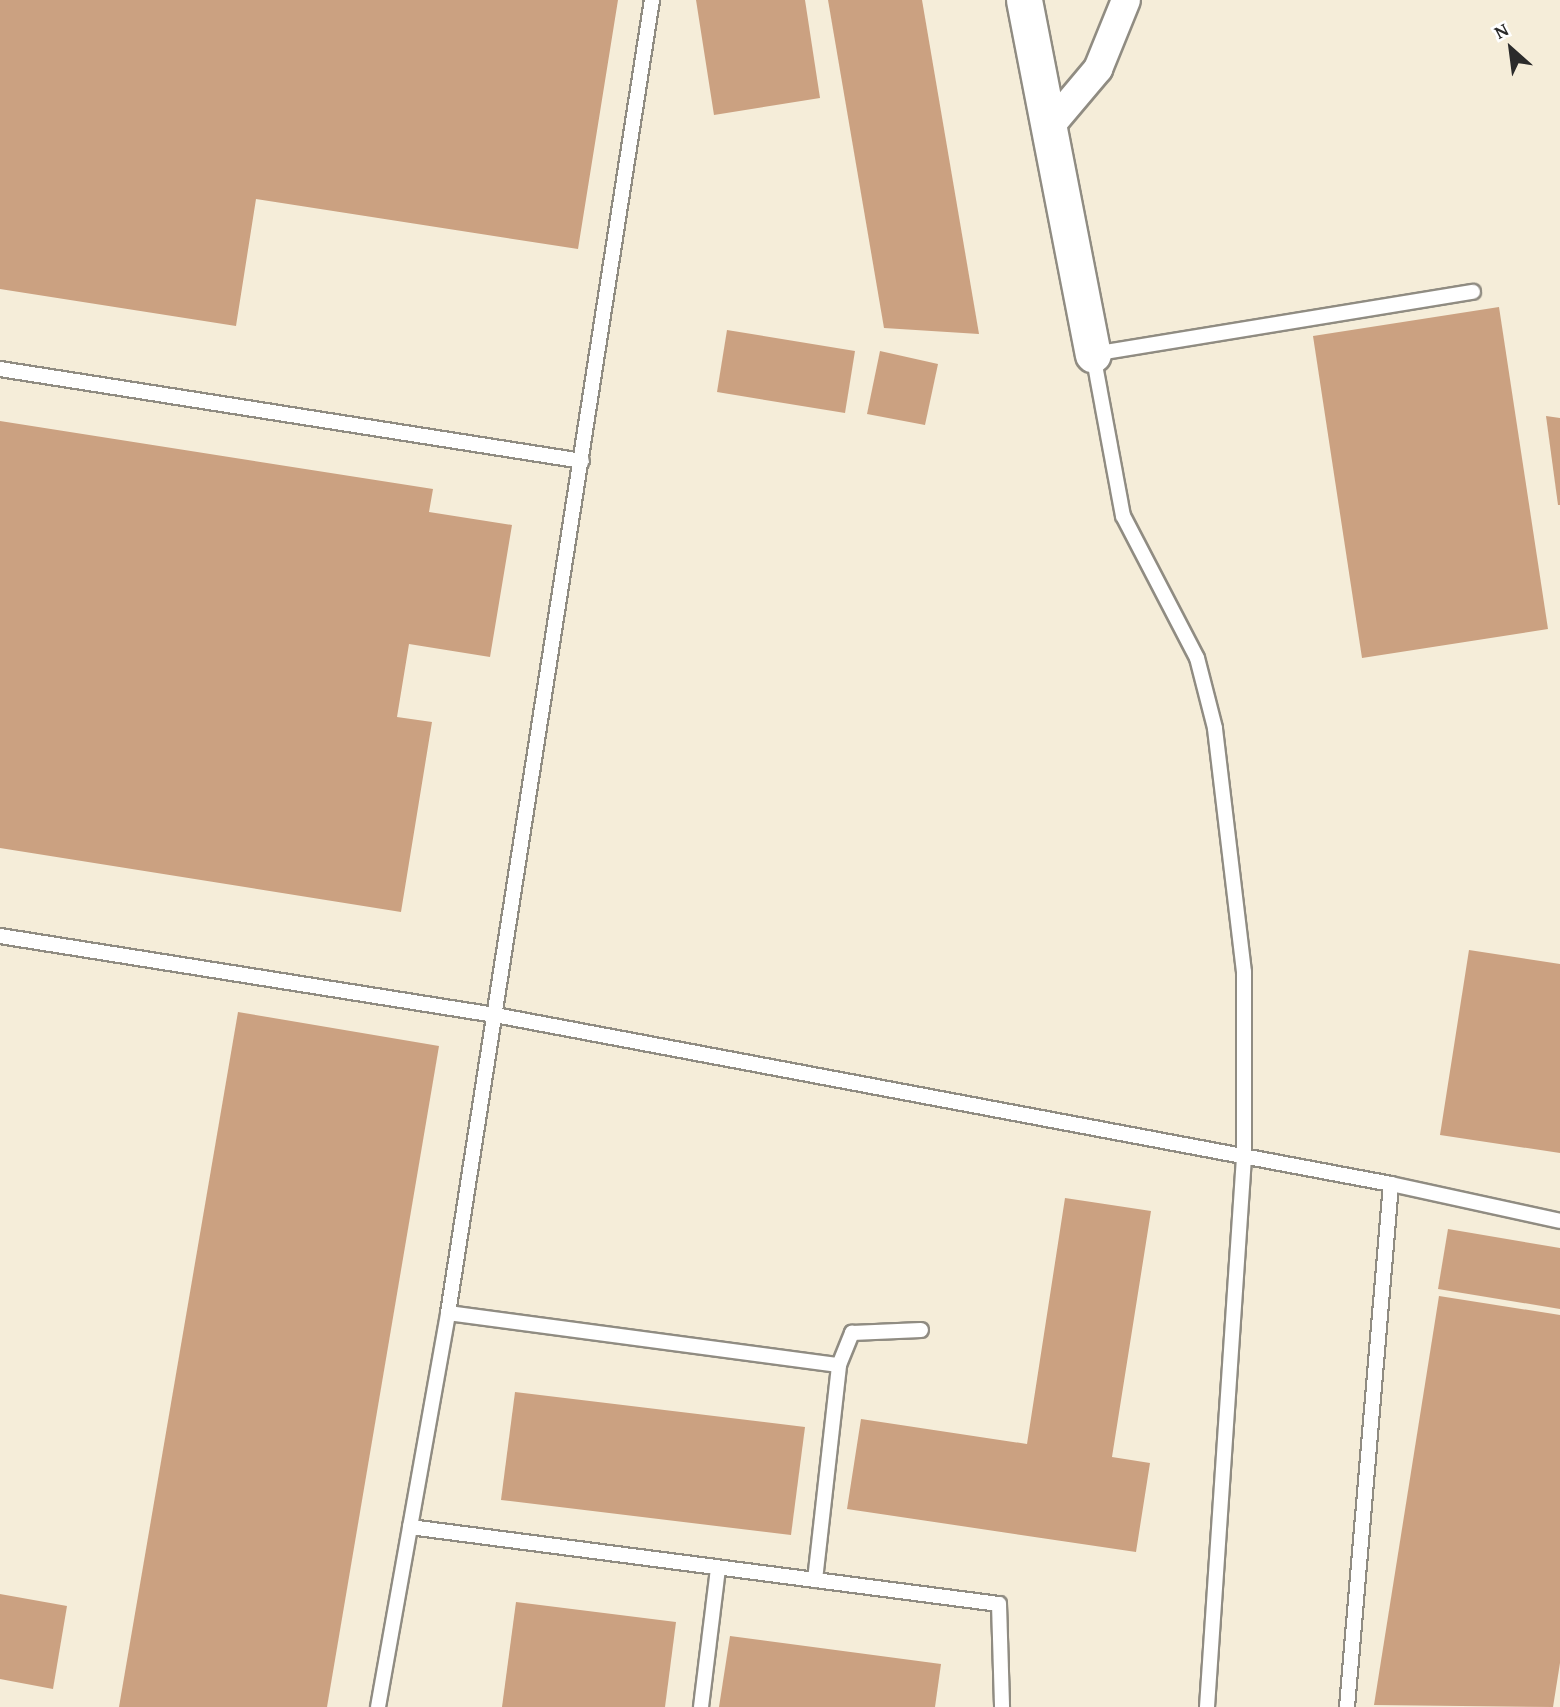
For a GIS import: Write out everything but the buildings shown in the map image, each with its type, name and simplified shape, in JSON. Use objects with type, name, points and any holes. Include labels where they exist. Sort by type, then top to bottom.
[{"type":"street","points":[[1024,0],[1093,354]]},
{"type":"street","points":[[1050,126],[1098,69],[1126,0]]},
{"type":"lane","points":[[378,1707],[448,1314],[652,0]]},
{"type":"lane","points":[[1207,1707],[1244,1157],[1244,972],[1215,728],[1198,658],[1123,516],[1093,354],[1473,292]]},
{"type":"lane","points":[[0,369],[582,461]]},
{"type":"lane","points":[[0,936],[495,1015],[1391,1184],[1560,1221]]},
{"type":"lane","points":[[1347,1707],[1391,1184]]},
{"type":"lane","points":[[448,1314],[839,1365]]},
{"type":"lane","points":[[815,1580],[839,1365],[852,1333],[920,1330]]},
{"type":"lane","points":[[410,1527],[999,1604],[1000,1707]]},
{"type":"lane","points":[[701,1707],[718,1569]]}]
